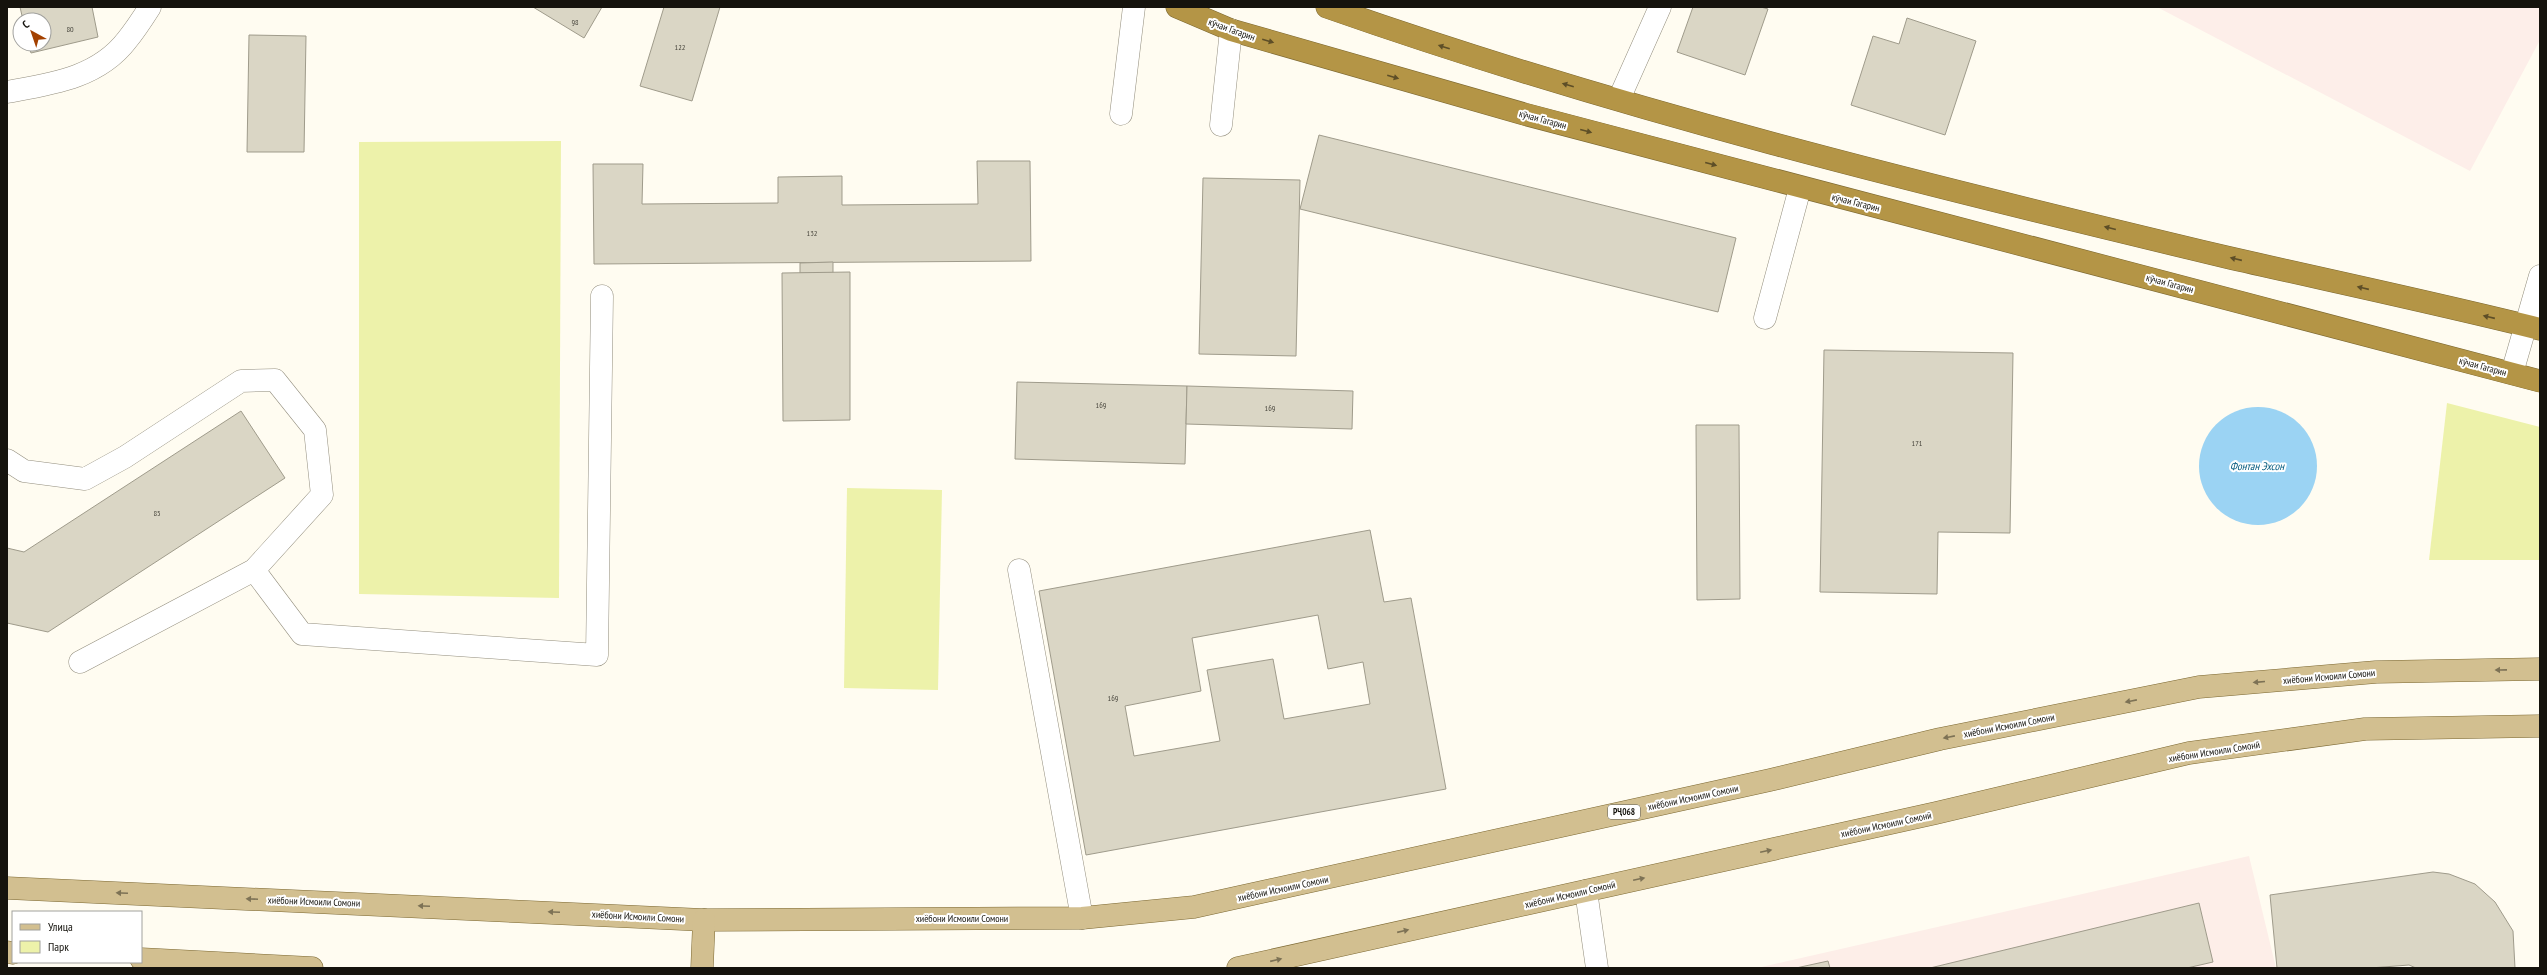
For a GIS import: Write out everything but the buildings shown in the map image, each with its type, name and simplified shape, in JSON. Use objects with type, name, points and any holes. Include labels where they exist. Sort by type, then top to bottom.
[{"type":"highway","name":"кӯчаи Гагарин","points":[[1177,7],[1231,30],[1524,114],[1800,188],[2540,381]]},
{"type":"highway","points":[[1327,7],[1423,40],[1619,99],[1837,161],[2226,256],[2534,327]]},
{"type":"main road","name":"хиёбони Исмоили Сомони","points":[[7,888],[704,920],[1082,918],[1194,907],[1770,780],[1940,739],[2199,687],[2376,672],[2540,669]]},
{"type":"main road","name":"хиёбони Исмоили Сомонӣ","points":[[1238,968],[1936,813],[2189,753],[2366,729],[2540,726]]},
{"type":"main road","points":[[702,968],[704,920]]},
{"type":"main road","points":[[142,959],[312,968]]},
{"type":"street","points":[[7,92],[61,82],[97,68],[127,41],[150,7]]},
{"type":"street","points":[[1121,114],[1134,7]]},
{"type":"street","points":[[1619,99],[1660,7]]},
{"type":"street","points":[[1221,125],[1231,30]]},
{"type":"street","points":[[1765,318],[1800,188]]},
{"type":"street","points":[[2512,373],[2534,327],[2540,276]]},
{"type":"street","points":[[254,570],[302,634],[597,656],[602,296]]},
{"type":"street","points":[[7,460],[24,471],[85,479],[125,457],[241,381],[275,380],[315,430],[322,495],[254,570],[80,662]]},
{"type":"street","points":[[1019,570],[1082,918]]},
{"type":"street","points":[[1586,891],[1598,968]]},
{"type":"shaded area","points":[[2157,7],[2540,7],[2540,40],[2470,171]]},
{"type":"shaded area","points":[[2249,856],[2276,968],[1757,968]]},
{"type":"green space","points":[[561,141],[559,598],[359,594],[359,142]]},
{"type":"green space","points":[[2447,403],[2540,427],[2540,560],[2429,560]]},
{"type":"green space","points":[[847,488],[942,490],[938,690],[844,688]]},
{"type":"water","name":"Фонтан Эхсон","points":[[2258,407],[2280,412],[2291,417],[2307,433],[2312,444],[2317,466],[2312,488],[2307,499],[2291,515],[2280,520],[2258,525],[2236,520],[2225,515],[2209,499],[2204,488],[2199,466],[2204,444],[2209,433],[2225,417],[2236,412]]}]
